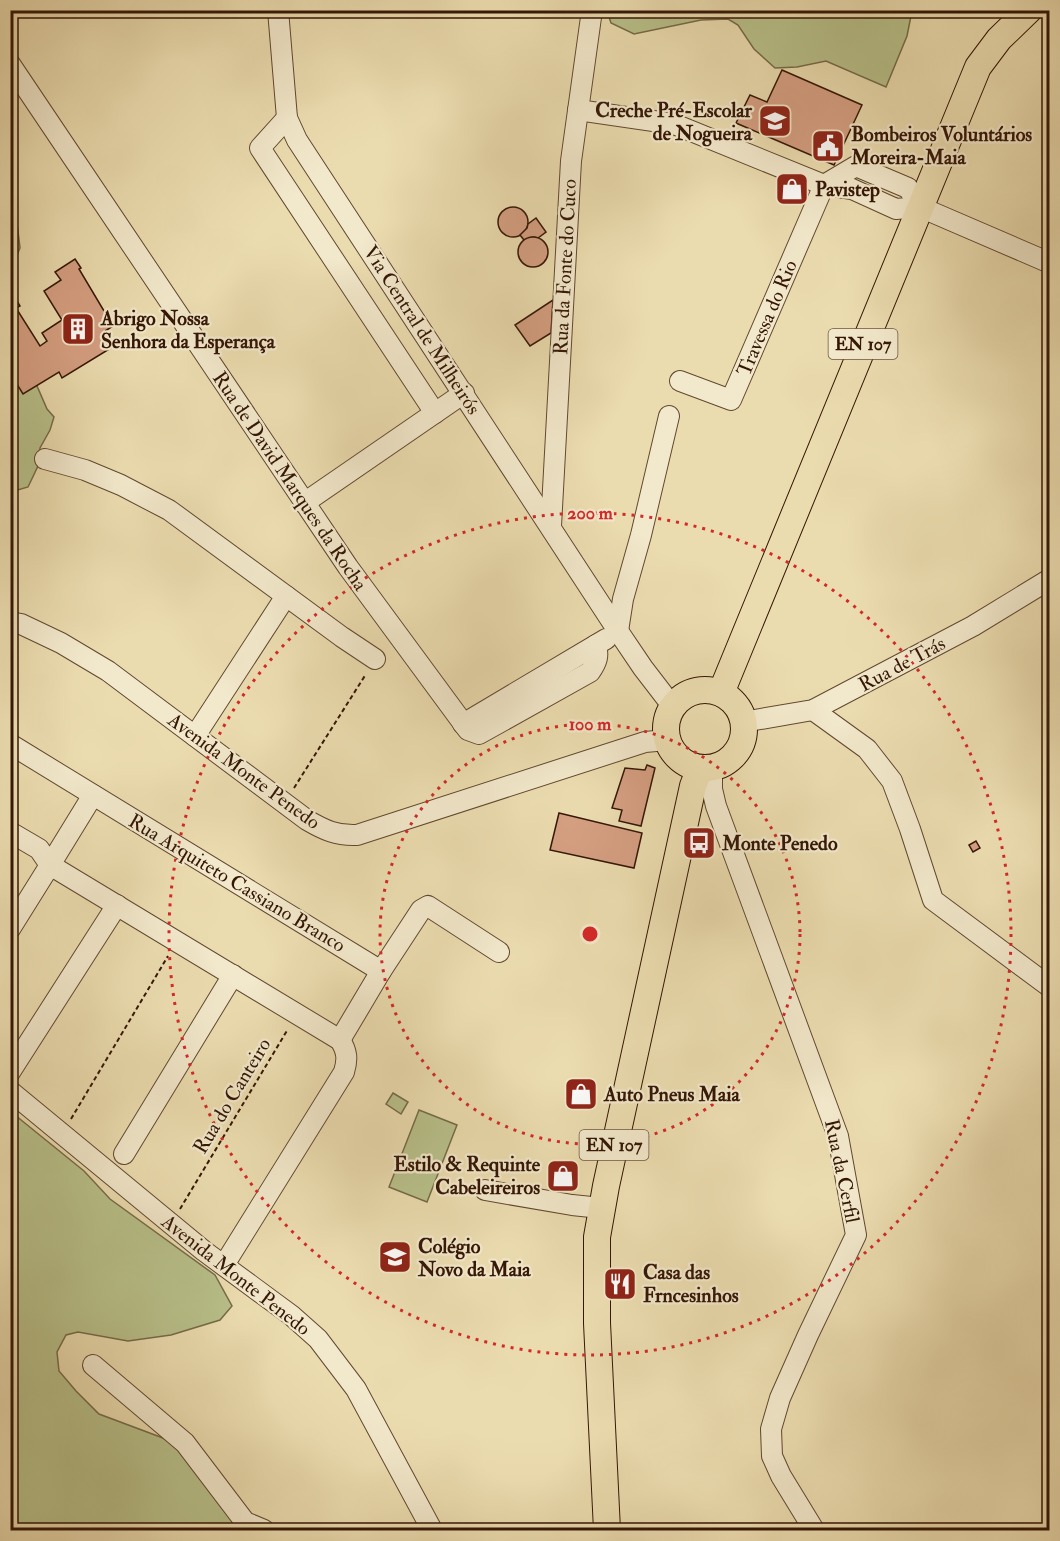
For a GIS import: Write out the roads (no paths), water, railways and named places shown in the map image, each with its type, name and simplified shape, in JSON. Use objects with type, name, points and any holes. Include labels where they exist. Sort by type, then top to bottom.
[{"type":"main road","name":"EN 107","points":[[721,693],[978,67],[999,39],[1029,10]]},
{"type":"main road","points":[[711,690],[721,693],[736,705],[743,722],[744,731],[739,747],[728,760],[706,768],[683,762],[667,740],[667,723],[673,707],[689,693],[711,690]]},
{"type":"main road","name":"EN 107","points":[[608,1530],[595,1280],[597,1237],[601,1208],[693,786],[706,768]]},
{"type":"street","name":"Via Central de Milheirós","points":[[278,10],[287,118],[297,140],[618,631],[654,684],[673,707]]},
{"type":"street","name":"Rua da Fonte do Cuco","points":[[551,526],[571,161],[592,10]]},
{"type":"street","name":"Rua de David Marques da Rocha","points":[[10,64],[348,567],[463,724],[472,733],[479,734],[590,672],[599,654],[596,645],[618,631]]},
{"type":"street","points":[[578,110],[674,124],[824,185],[856,166],[908,188],[920,207],[1050,263]]},
{"type":"street","points":[[287,118],[260,148],[435,413]]},
{"type":"street","name":"Travessa do Rio","points":[[680,381],[731,400],[824,185]]},
{"type":"street","points":[[304,502],[464,393]]},
{"type":"street","points":[[618,631],[623,599],[641,536],[669,416]]},
{"type":"street","points":[[45,459],[85,470],[122,484],[169,510],[375,659]]},
{"type":"street","name":"Rua de Trás","points":[[743,722],[813,710],[973,626],[1050,579]]},
{"type":"street","points":[[195,736],[286,596]]},
{"type":"street","name":"Avenida Monte Penedo","points":[[10,622],[21,624],[61,643],[108,670],[284,803],[324,830],[342,836],[357,835],[645,742],[667,740]]},
{"type":"street","points":[[813,710],[867,749],[892,781],[933,900],[1050,987]]},
{"type":"street","name":"Rua Arquiteto Cassiano Branco","points":[[17,747],[381,971]]},
{"type":"street","name":"Rua da Cerfil","points":[[706,768],[716,806],[838,1136],[856,1235],[807,1335],[780,1398],[771,1429],[772,1456],[814,1530]]},
{"type":"street","points":[[10,929],[93,795]]},
{"type":"street","points":[[10,832],[39,849],[50,864],[340,1040],[346,1048],[348,1060],[344,1072],[224,1265]]},
{"type":"street","points":[[10,1072],[117,904]]},
{"type":"street","points":[[340,1040],[421,910],[428,906],[499,952]]},
{"type":"street","points":[[124,1154],[233,975]]},
{"type":"street","name":"Avenida Monte Penedo","points":[[10,1091],[171,1224],[291,1315],[318,1339],[356,1389],[432,1530]]},
{"type":"street","points":[[485,1190],[601,1208]]},
{"type":"street","points":[[93,1365],[185,1443],[245,1522],[264,1530]]},
{"type":"place","name":"Creche Pré-Escolar de Nogueira","points":[[775,121]]},
{"type":"place","name":"Bombeiros Voluntários Moreira-Maia","points":[[828,146]]},
{"type":"place","name":"Pavistep","points":[[792,189]]},
{"type":"place","name":"Abrigo Nossa Senhora da Esperança","points":[[78,329]]},
{"type":"place","name":"Monte Penedo","points":[[699,843]]},
{"type":"place","name":"Auto Pneus Maia","points":[[581,1094]]},
{"type":"place","name":"Estilo & Requinte Cabeleireiros","points":[[563,1176]]},
{"type":"place","name":"Colégio Novo da Maia","points":[[395,1257]]},
{"type":"place","name":"Casa das Frncesinhos","points":[[620,1284]]}]
